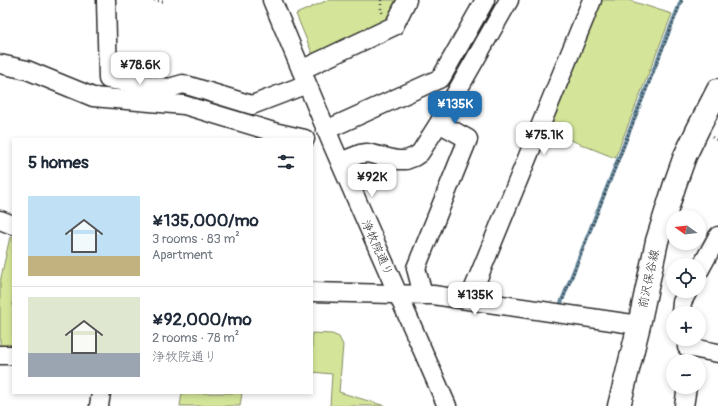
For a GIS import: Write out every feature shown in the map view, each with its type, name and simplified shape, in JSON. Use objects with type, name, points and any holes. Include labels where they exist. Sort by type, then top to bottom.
[{"type":"main road","name":"前沢保谷線","points":[[619,406],[658,241],[675,184],[685,156],[718,90]]},
{"type":"street","points":[[106,0],[108,79],[169,88],[183,84],[252,105],[394,26],[408,0]]},
{"type":"street","name":"浄牧院通り","points":[[272,0],[333,146],[447,406]]},
{"type":"street","points":[[333,146],[441,78],[485,0]]},
{"type":"street","points":[[313,141],[360,154],[366,153],[397,160],[406,160],[414,157],[424,149],[509,0]]},
{"type":"street","points":[[469,300],[592,0]]},
{"type":"street","points":[[0,64],[27,70],[94,97],[184,105],[272,135],[296,138]]},
{"type":"street","points":[[424,295],[416,268],[468,139],[439,123]]},
{"type":"street","points":[[0,220],[12,226]]},
{"type":"street","points":[[706,258],[718,236]]},
{"type":"street","points":[[313,292],[424,295],[469,300],[639,325]]},
{"type":"street","points":[[687,349],[718,353]]},
{"type":"street","points":[[0,355],[12,356]]},
{"type":"street","points":[[99,406],[100,394]]},
{"type":"street","points":[[684,406],[686,394]]},
{"type":"path","points":[[154,0],[164,2]]},
{"type":"path","points":[[557,313],[682,0]]},
{"type":"green space","points":[[328,0],[407,0],[394,26],[315,60],[296,14]]},
{"type":"green space","points":[[596,0],[628,0],[672,14],[615,158],[541,128]]},
{"type":"green space","points":[[10,237],[12,238],[12,354],[0,353],[0,282]]},
{"type":"green space","points":[[313,333],[332,334],[339,337],[343,345],[339,392],[385,406],[330,406],[332,374],[313,372]]},
{"type":"green space","points":[[182,394],[242,394],[240,406],[180,406]]},
{"type":"waterway","points":[[561,303],[681,1]]}]
